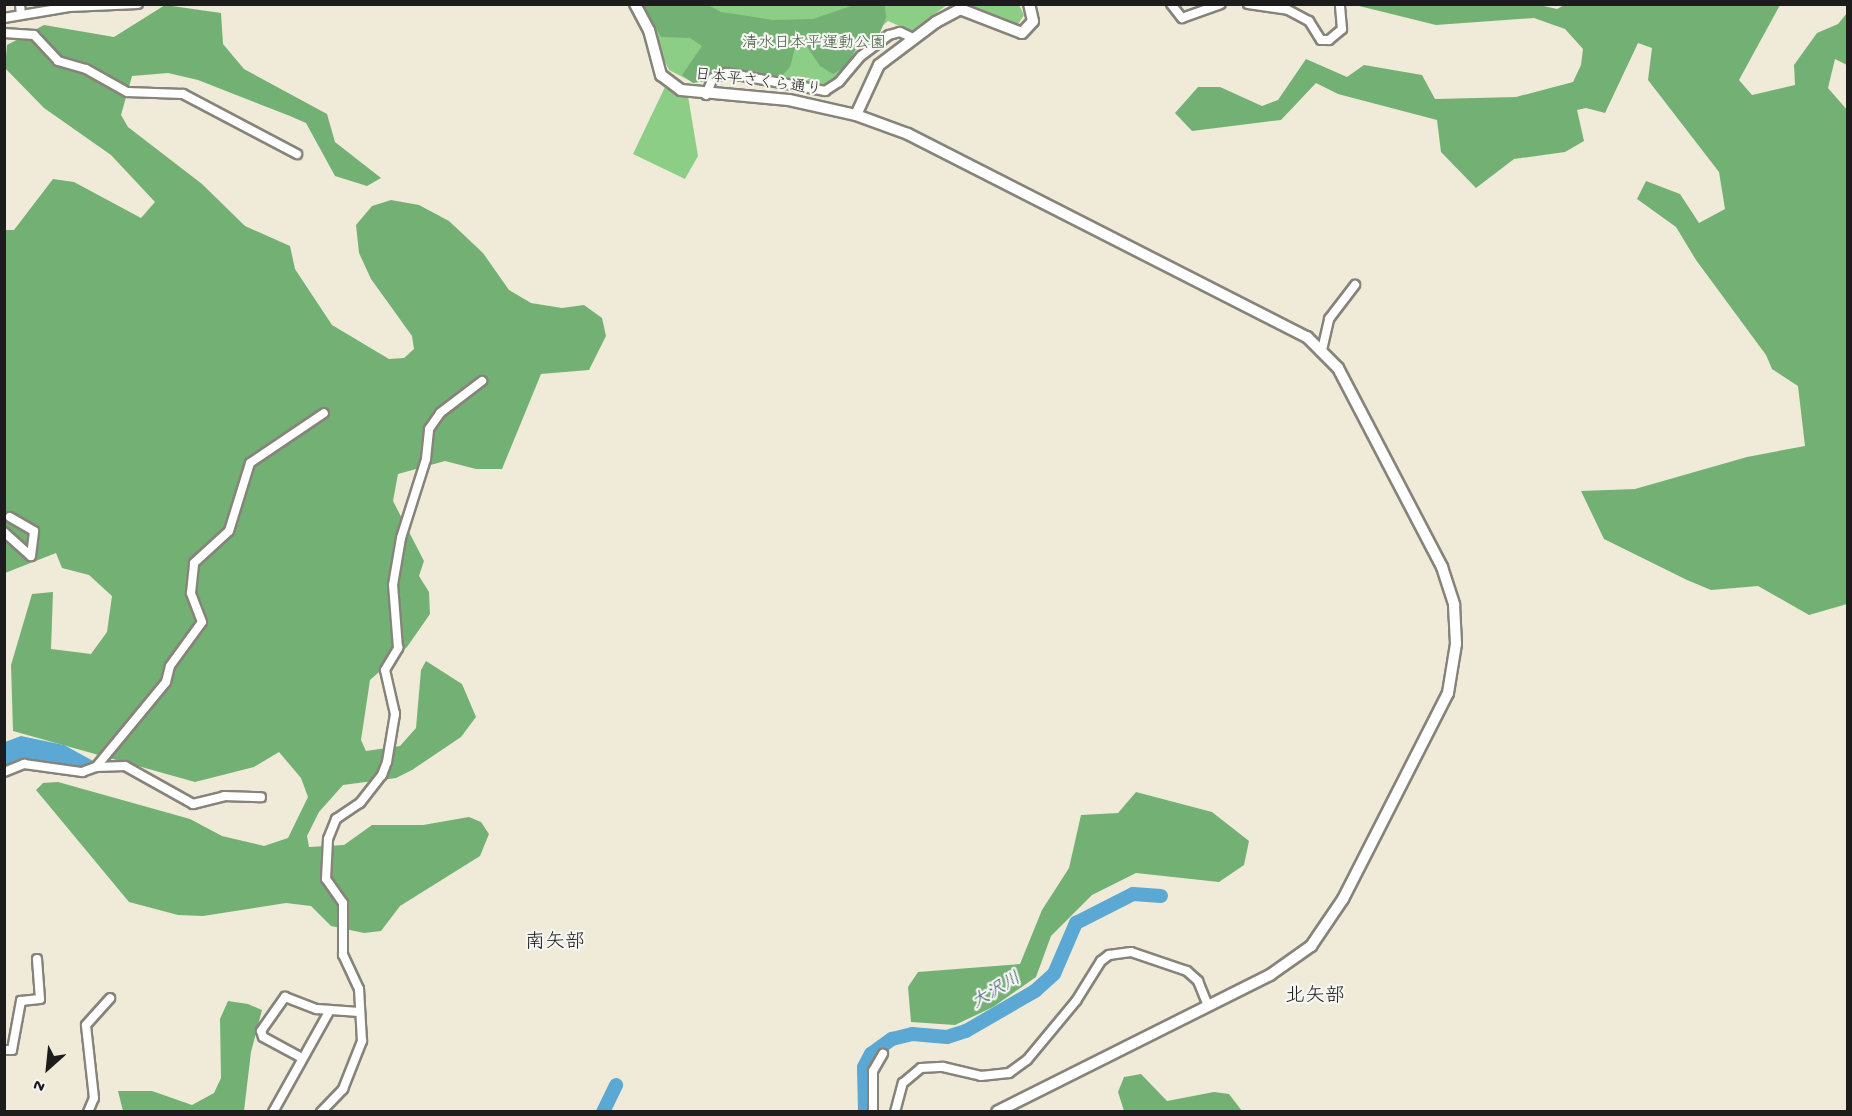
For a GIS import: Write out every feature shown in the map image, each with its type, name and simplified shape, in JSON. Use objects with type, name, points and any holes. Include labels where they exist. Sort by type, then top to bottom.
[{"type":"street","points":[[20,4],[21,15]]},
{"type":"street","name":"日本平さくら通り","points":[[635,4],[649,30],[661,75],[681,90],[706,95],[789,100],[856,115],[937,148],[1285,325],[1322,350],[1338,368],[1442,567],[1454,606],[1454,667],[1438,715],[1327,927],[1293,960],[1208,1006],[997,1112]]},
{"type":"street","points":[[856,115],[879,65],[913,38],[960,9],[1022,33],[1033,21],[1029,4]]},
{"type":"street","points":[[1171,4],[1182,18],[1221,4]]},
{"type":"street","points":[[1248,4],[1288,10],[1309,21],[1321,40],[1329,40],[1342,29],[1340,4]]},
{"type":"street","points":[[4,18],[53,7],[138,5]]},
{"type":"street","points":[[706,95],[713,78],[726,74],[817,93],[825,91],[839,82],[861,56],[889,35],[900,32],[913,38]]},
{"type":"street","points":[[4,33],[34,34],[58,61],[86,69],[127,92],[183,94],[297,154]]},
{"type":"street","points":[[1322,350],[1329,319],[1355,285]]},
{"type":"street","points":[[321,1112],[343,1089],[360,1047],[358,982],[342,955],[343,903],[326,879],[328,839],[336,819],[360,804],[382,775],[387,762],[395,714],[385,670],[398,648],[393,585],[401,538],[426,459],[429,429],[440,413],[482,381]]},
{"type":"street","points":[[96,767],[166,682],[170,666],[202,622],[191,593],[194,563],[229,531],[250,463],[324,413]]},
{"type":"street","points":[[4,531],[31,556],[34,531],[10,517]]},
{"type":"street","points":[[4,772],[24,764],[82,772],[96,767],[125,766],[194,804],[224,796],[261,798]]},
{"type":"street","points":[[895,1112],[903,1083],[921,1068],[943,1067],[981,1076],[1009,1073],[1018,1066],[1076,1001],[1101,961],[1109,955],[1131,952],[1187,971],[1198,981],[1208,1006]]},
{"type":"street","points":[[4,1050],[12,1050],[21,1001],[40,999],[37,959]]},
{"type":"street","points":[[88,1112],[94,1098],[86,1024],[110,998]]},
{"type":"street","points":[[302,1058],[263,1037],[261,1031],[285,998],[330,1010],[359,1012]]},
{"type":"street","points":[[273,1112],[330,1010]]},
{"type":"street","points":[[873,1112],[873,1071],[883,1054]]},
{"type":"green space","points":[[1535,4],[1557,9],[1566,4],[1780,5],[1739,80],[1752,95],[1795,85],[1794,65],[1817,33],[1838,24],[1847,13],[1847,65],[1835,59],[1828,88],[1848,111],[1847,604],[1809,615],[1758,586],[1711,590],[1687,580],[1604,539],[1581,491],[1635,489],[1747,457],[1805,446],[1798,386],[1772,369],[1766,355],[1696,260],[1676,227],[1637,199],[1646,181],[1680,194],[1699,223],[1725,209],[1719,172],[1648,80],[1652,48],[1638,43],[1605,113],[1586,108],[1577,110],[1584,141],[1565,152],[1514,159],[1476,188],[1441,152],[1437,120],[1338,94],[1316,83],[1281,120],[1192,131],[1175,113],[1198,87],[1220,87],[1262,106],[1278,100],[1306,59],[1347,77],[1364,65],[1422,75],[1435,99],[1516,97],[1573,82],[1581,65],[1583,49],[1565,29],[1534,18],[1436,25],[1355,5]]},
{"type":"green space","points":[[165,5],[221,13],[223,44],[244,69],[327,114],[335,142],[381,178],[367,186],[335,176],[306,123],[290,116],[198,80],[168,73],[132,76],[121,115],[128,127],[202,184],[245,226],[290,246],[295,269],[332,325],[389,359],[404,358],[414,349],[412,336],[371,279],[359,253],[356,225],[372,206],[391,200],[419,205],[449,221],[483,253],[509,290],[531,303],[562,308],[584,305],[602,318],[606,336],[589,370],[541,374],[502,469],[476,469],[445,461],[398,474],[393,501],[424,561],[419,576],[429,592],[430,614],[407,647],[370,680],[361,740],[366,751],[400,746],[416,728],[421,670],[426,661],[462,684],[476,717],[461,737],[412,770],[396,778],[343,785],[319,812],[307,836],[309,847],[344,845],[372,825],[423,825],[469,817],[481,822],[489,834],[480,856],[400,906],[381,931],[364,933],[331,926],[311,906],[286,903],[203,916],[178,915],[129,902],[36,790],[43,783],[58,782],[190,819],[222,836],[264,846],[288,838],[308,797],[301,778],[279,752],[254,767],[195,782],[13,731],[11,665],[32,594],[53,592],[51,649],[91,654],[107,632],[112,596],[89,575],[62,568],[56,553],[5,573],[4,230],[14,230],[53,179],[74,182],[141,218],[155,202],[111,155],[44,108],[5,68],[7,45],[44,25],[114,37]]},
{"type":"green space","name":"清水日本平運動公園","points":[[638,5],[947,5],[911,31],[888,21],[856,50],[839,82],[815,87],[730,66],[694,83],[669,70]]},
{"type":"green space","name":"清水日本平運動公園","points":[[643,5],[708,5],[721,12],[773,20],[813,19],[854,5],[885,5],[886,18],[879,35],[856,48],[847,66],[833,74],[820,66],[806,45],[796,44],[790,67],[782,76],[713,75],[707,81],[693,83],[682,75],[702,46],[690,38],[661,37]]},
{"type":"green space","points":[[967,5],[1019,5],[1024,15],[1017,26]]},
{"type":"green space","points":[[665,87],[688,96],[698,156],[685,179],[633,154]]},
{"type":"green space","points":[[1136,792],[1212,812],[1249,841],[1244,865],[1219,882],[1136,873],[1092,895],[1051,936],[1036,977],[993,1007],[955,1025],[911,1022],[908,987],[918,972],[1020,964],[1042,910],[1069,868],[1081,815],[1118,813]]},
{"type":"green space","points":[[228,1001],[248,1004],[262,1010],[251,1052],[244,1111],[123,1111],[118,1091],[152,1091],[192,1105],[214,1093],[221,1078],[220,1019]]},
{"type":"green space","points":[[1141,1074],[1167,1101],[1214,1092],[1229,1094],[1242,1111],[1124,1111],[1118,1092],[1124,1077]]},
{"type":"water","points":[[21,736],[64,745],[95,762],[88,770],[23,762],[5,770],[5,742]]},
{"type":"waterway","name":"大沢川","points":[[865,1112],[864,1067],[871,1054],[892,1039],[912,1034],[947,1037],[966,1031],[1035,991],[1054,974],[1076,923],[1133,894],[1161,896]]},
{"type":"waterway","points":[[603,1112],[616,1085]]},
{"type":"district","name":"南矢部","points":[[555,943]]},
{"type":"district","name":"北矢部","points":[[1315,997]]}]
